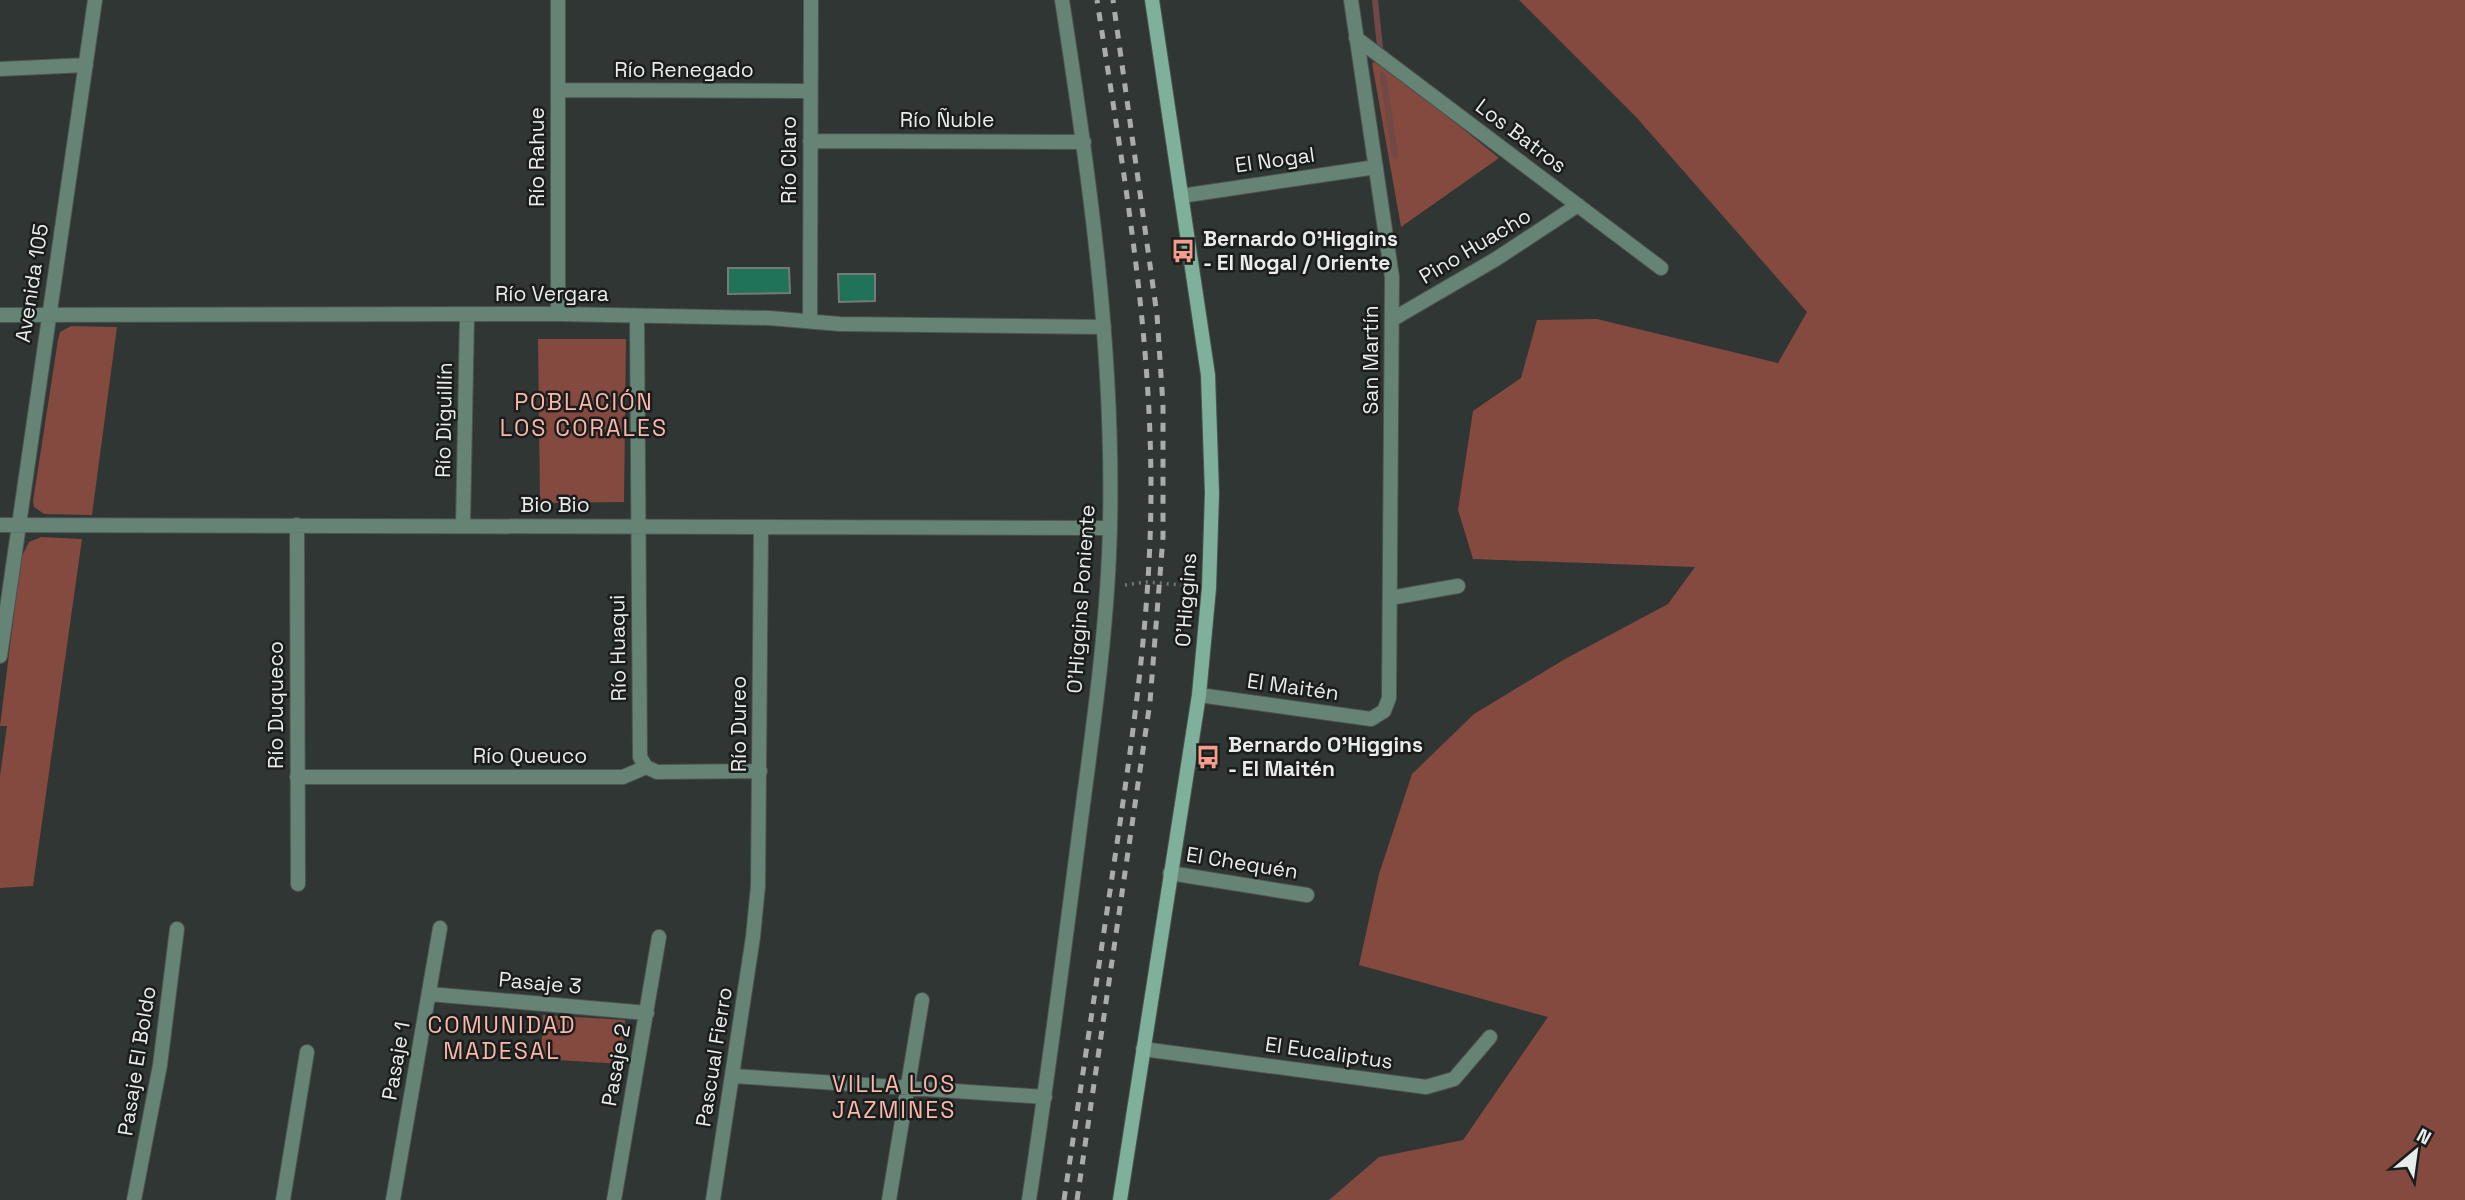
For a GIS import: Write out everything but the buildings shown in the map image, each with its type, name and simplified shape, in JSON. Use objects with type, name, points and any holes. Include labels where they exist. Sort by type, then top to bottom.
[{"type":"street","name":"Avenida 105","points":[[0,656],[95,0]]},
{"type":"street","name":"Río Rahue","points":[[558,0],[558,314]]},
{"type":"street","name":"Río Claro","points":[[810,320],[811,0]]},
{"type":"street","name":"O'Higgins Poniente","points":[[1029,1200],[1090,749],[1110,528],[1109,406],[1104,327],[1084,142],[1062,0]]},
{"type":"street","name":"O'Higgins","points":[[1120,1200],[1199,695],[1209,588],[1212,415],[1200,311],[1152,0]]},
{"type":"street","name":"San Martín","points":[[1351,0],[1388,246],[1393,319],[1389,698],[1380,715]]},
{"type":"street","name":"Los Batros","points":[[1356,38],[1661,268]]},
{"type":"street","points":[[0,69],[86,65]]},
{"type":"street","name":"Río Renegado","points":[[558,90],[810,91]]},
{"type":"street","name":"Río Ñuble","points":[[810,141],[1084,142]]},
{"type":"street","name":"El Nogal","points":[[1181,196],[1376,167]]},
{"type":"street","name":"Pino Huacho","points":[[1393,319],[1496,259],[1577,205]]},
{"type":"street","name":"Río Vergara","points":[[0,315],[558,314],[810,320],[840,324],[1104,327]]},
{"type":"street","name":"Río Diguillín","points":[[463,526],[467,315]]},
{"type":"street","name":"Río Huaqui","points":[[637,316],[640,757],[646,767]]},
{"type":"street","name":"Bio Bio","points":[[0,525],[1110,528]]},
{"type":"street","name":"Río Duqueco","points":[[297,526],[298,884]]},
{"type":"street","name":"Río Dureo","points":[[755,921],[760,771],[761,527]]},
{"type":"street","points":[[1390,598],[1458,586]]},
{"type":"street","name":"El Maitén","points":[[1199,695],[1365,718],[1380,715]]},
{"type":"street","name":"Río Queuco","points":[[298,777],[623,777],[646,767],[657,772],[760,771]]},
{"type":"street","name":"El Chequén","points":[[1170,873],[1307,895]]},
{"type":"street","name":"Pascual Fierro","points":[[713,1200],[755,921]]},
{"type":"street","name":"Pasaje 1","points":[[393,1200],[440,928]]},
{"type":"street","name":"Pasaje El Boldo","points":[[134,1200],[162,1053],[177,929]]},
{"type":"street","name":"Pasaje 2","points":[[614,1200],[659,937]]},
{"type":"street","name":"Pasaje 3","points":[[429,994],[647,1013]]},
{"type":"street","points":[[889,1200],[922,1000]]},
{"type":"street","name":"El Eucaliptus","points":[[1143,1049],[1426,1087],[1454,1079],[1490,1037]]},
{"type":"street","points":[[283,1200],[307,1052]]},
{"type":"street","points":[[733,1076],[1045,1097]]},
{"type":"path","points":[[1106,589],[1147,582],[1209,588]]},
{"type":"shaded area","points":[[1519,0],[2465,0],[2465,1200],[1329,1200],[1379,1157],[1463,1140],[1548,1017],[1359,965],[1379,874],[1412,774],[1474,714],[1565,659],[1668,604],[1695,567],[1473,559],[1458,510],[1473,411],[1521,378],[1537,320],[1597,319],[1778,363],[1807,312],[1637,118]]},
{"type":"shaded area","points":[[1379,61],[1499,158],[1401,227],[1372,63]]},
{"type":"shaded area","points":[[71,326],[117,327],[92,515],[44,514],[34,507],[33,501],[58,340],[60,332]]},
{"type":"shaded area","points":[[538,339],[626,339],[624,502],[540,503]]},
{"type":"shaded area","points":[[41,537],[82,539],[33,886],[0,888],[0,776],[7,726],[0,726],[21,558],[29,542]]},
{"type":"shaded area","points":[[543,1015],[625,1020],[622,1064],[541,1059]]},
{"type":"waterway","points":[[1375,0],[1380,47]]},
{"type":"waterway","points":[[1383,75],[1395,155]]},
{"type":"railway","points":[[1064,1200],[1134,719],[1150,535],[1150,427],[1141,305],[1097,0]]},
{"type":"railway","points":[[1077,1200],[1150,702],[1163,537],[1163,405],[1157,315],[1113,0]]},
{"type":"place","name":"Bernardo O'Higgins - El Nogal / Oriente","points":[[1183,251]]},
{"type":"place","name":"Bernardo O'Higgins - El Maitén","points":[[1208,757]]},
{"type":"district","name":"POBLACIÓN LOS CORALES","points":[[584,415]]},
{"type":"district","name":"COMUNIDAD MADESAL","points":[[502,1038]]},
{"type":"district","name":"VILLA LOS JAZMINES","points":[[894,1097]]}]
